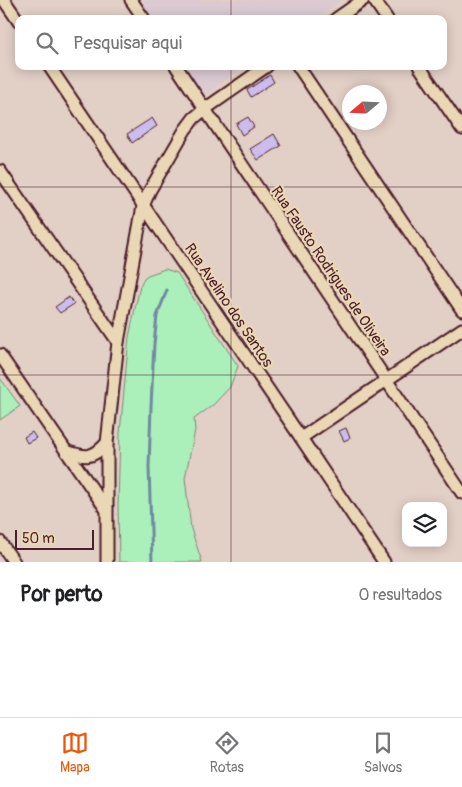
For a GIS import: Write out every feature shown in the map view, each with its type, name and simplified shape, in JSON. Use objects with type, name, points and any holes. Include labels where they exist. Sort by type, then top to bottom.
[{"type":"street","points":[[4,0],[15,16]]},
{"type":"street","points":[[131,0],[141,15]]},
{"type":"street","points":[[342,15],[363,0]]},
{"type":"street","points":[[374,0],[384,15]]},
{"type":"street","name":"Rua Avelino dos Santos","points":[[52,70],[384,562]]},
{"type":"street","name":"Rua Fausto Rodrigues de Oliveira","points":[[179,70],[462,493]]},
{"type":"street","points":[[107,562],[107,443],[118,342],[144,206],[150,190],[194,118],[261,70]]},
{"type":"street","points":[[301,70],[462,310]]},
{"type":"street","points":[[422,70],[462,128]]},
{"type":"street","points":[[0,171],[118,342]]},
{"type":"street","points":[[301,438],[462,329]]},
{"type":"street","points":[[0,355],[106,509]]},
{"type":"street","points":[[66,451],[88,457],[99,452],[107,443]]},
{"type":"street","points":[[0,542],[14,562]]},
{"type":"shaded area","points":[[141,0],[341,0],[320,15],[151,15]]},
{"type":"shaded area","points":[[188,70],[239,70],[208,92],[201,90]]},
{"type":"green space","points":[[165,269],[177,273],[238,366],[230,387],[213,405],[194,419],[195,430],[185,478],[191,529],[202,562],[119,562],[120,433],[129,337],[140,286],[144,278]]},
{"type":"green space","points":[[0,378],[20,406],[0,420]]},
{"type":"building","points":[[270,75],[274,82],[251,97],[247,90]]},
{"type":"building","points":[[248,117],[254,127],[242,135],[236,124]]},
{"type":"building","points":[[152,118],[157,126],[132,143],[127,134]]},
{"type":"building","points":[[274,134],[281,146],[258,160],[250,149]]},
{"type":"building","points":[[69,297],[74,304],[60,313],[55,307]]},
{"type":"building","points":[[346,428],[350,438],[344,441],[339,431]]},
{"type":"building","points":[[32,432],[36,438],[27,443],[24,437]]},
{"type":"waterway","points":[[152,562],[149,467],[154,344],[157,316],[167,290]]}]
